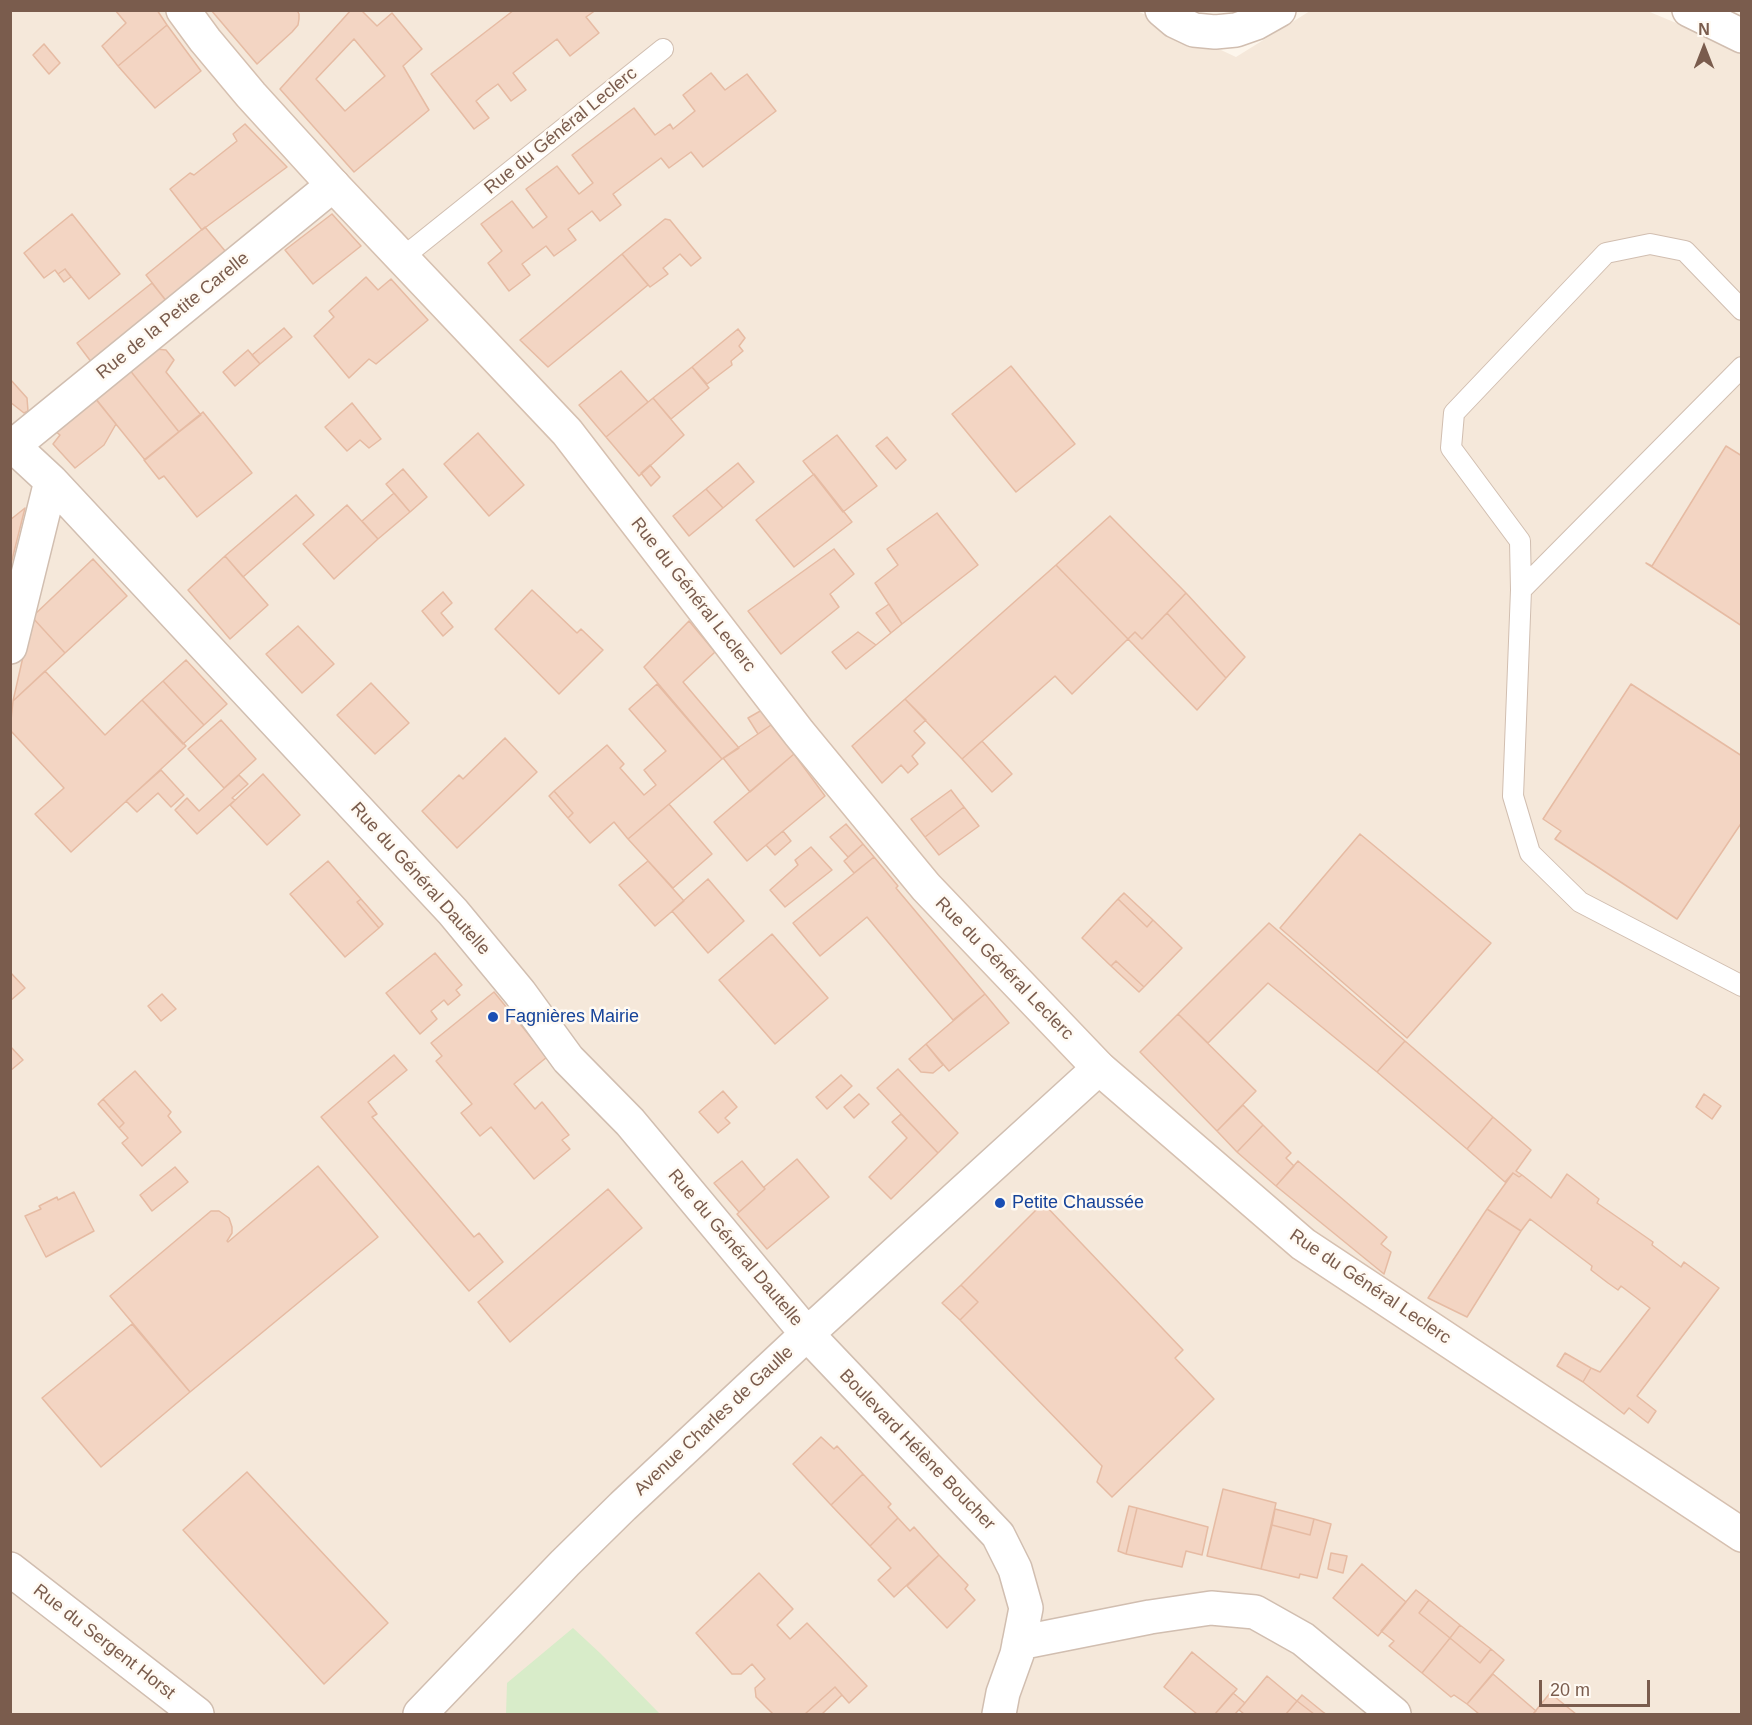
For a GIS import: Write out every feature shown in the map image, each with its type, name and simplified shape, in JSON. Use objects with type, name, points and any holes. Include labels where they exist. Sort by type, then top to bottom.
[{"type":"street","name":"Rue du Général Leclerc","points":[[183,10],[244,87],[333,185],[567,432],[799,733],[926,887],[1100,1068],[1303,1244],[1742,1535]]},
{"type":"street","points":[[1161,10],[1175,21],[1194,30],[1215,32],[1236,30],[1256,23],[1279,10]]},
{"type":"street","points":[[1689,10],[1742,36]]},
{"type":"street","name":"Rue de la Petite Carelle","points":[[12,445],[333,185]]},
{"type":"street","name":"Rue du Général Dautelle","points":[[12,445],[51,481],[453,912],[520,993],[568,1059],[630,1122],[807,1334]]},
{"type":"street","points":[[10,647],[51,481]]},
{"type":"street","name":"Avenue Charles de Gaulle","points":[[420,1714],[565,1563],[807,1334],[1100,1068]]},
{"type":"street","name":"Boulevard Hélène Boucher","points":[[807,1334],[998,1535],[1015,1569],[1026,1608],[999,1714]]},
{"type":"street","name":"Rue du Sergent Horst","points":[[10,1569],[197,1714]]},
{"type":"street","points":[[1019,1642],[1211,1608],[1255,1612],[1303,1640],[1394,1714]]},
{"type":"lane","name":"Rue du Général Leclerc","points":[[402,258],[663,50]]},
{"type":"lane","points":[[1742,310],[1685,251],[1650,244],[1606,253],[1454,413],[1451,448],[1520,541],[1521,590],[1513,796],[1530,853],[1580,902],[1742,986]]},
{"type":"lane","points":[[1521,590],[1742,367]]},
{"type":"shaded area","points":[[1135,10],[1236,57],[1310,11],[1645,10],[1741,50],[1741,1714],[11,1714],[11,11]]},
{"type":"green space","points":[[573,1628],[660,1714],[506,1714],[507,1683]]},
{"type":"building","points":[[115,10],[157,10],[167,25],[118,66],[102,46],[126,23]]},
{"type":"building","points":[[211,10],[297,10],[299,19],[298,25],[292,32],[257,64]]},
{"type":"building","points":[[351,10],[361,10],[377,26],[392,13],[422,49],[403,66],[429,110],[354,172],[280,89]],"holes":[[[354,39],[385,76],[345,111],[316,79]]]},
{"type":"building","points":[[514,10],[596,10],[586,17],[599,33],[570,56],[557,39],[513,73],[526,90],[511,101],[498,84],[483,95],[476,101],[489,118],[474,129],[431,74]]},
{"type":"building","points":[[167,25],[201,71],[155,108],[118,66]]},
{"type":"building","points":[[44,44],[60,63],[49,74],[33,55]]},
{"type":"building","points":[[711,73],[725,90],[747,74],[776,111],[703,167],[691,152],[669,168],[661,158],[613,194],[621,205],[600,221],[592,211],[568,229],[576,240],[554,256],[546,246],[522,264],[530,275],[509,291],[488,263],[502,251],[481,224],[512,201],[533,228],[547,217],[526,189],[557,166],[579,194],[593,183],[572,155],[634,108],[655,135],[670,124],[673,129],[695,111],[683,95]]},
{"type":"building","points":[[245,124],[287,167],[202,230],[170,189],[190,173],[194,175],[237,141],[233,134]]},
{"type":"building","points":[[72,214],[120,274],[89,299],[65,269],[58,274],[55,270],[44,278],[24,253]]},
{"type":"building","points":[[332,214],[361,246],[313,284],[285,250]]},
{"type":"building","points":[[665,219],[670,220],[701,258],[691,266],[680,254],[663,268],[668,274],[650,287],[622,254]]},
{"type":"building","points":[[205,227],[231,258],[171,307],[146,275]]},
{"type":"building","points":[[622,254],[648,285],[548,367],[520,340]]},
{"type":"building","points":[[65,269],[71,277],[64,282],[58,274]]},
{"type":"building","points":[[366,277],[378,290],[391,279],[428,320],[376,364],[369,359],[349,378],[314,336],[334,317],[329,311]]},
{"type":"building","points":[[152,283],[171,307],[95,367],[77,343]]},
{"type":"building","points":[[284,328],[292,337],[260,364],[252,355]]},
{"type":"building","points":[[738,329],[745,338],[739,346],[743,351],[731,361],[732,365],[707,384],[692,367]]},
{"type":"building","points":[[156,349],[166,350],[174,360],[166,372],[201,415],[179,432],[129,369]]},
{"type":"building","points":[[248,350],[260,364],[235,386],[223,372]]},
{"type":"building","points":[[1011,366],[1075,444],[1016,492],[952,414]]},
{"type":"building","points":[[692,367],[709,388],[671,419],[653,398]]},
{"type":"building","points":[[129,369],[179,432],[145,460],[94,397]]},
{"type":"building","points":[[621,371],[648,402],[606,437],[579,405]]},
{"type":"building","points":[[10,379],[27,398],[28,411],[24,413],[10,402]]},
{"type":"building","points":[[653,398],[684,435],[639,476],[606,437]]},
{"type":"building","points":[[96,399],[116,424],[104,445],[75,468],[53,444],[60,435],[55,431]]},
{"type":"building","points":[[352,403],[381,439],[369,448],[360,440],[347,451],[325,427]]},
{"type":"building","points":[[203,412],[252,473],[197,517],[164,476],[159,479],[144,460]]},
{"type":"building","points":[[478,433],[524,485],[489,516],[444,464]]},
{"type":"building","points":[[837,435],[877,486],[843,512],[803,461]]},
{"type":"building","points":[[887,437],[906,460],[896,469],[876,446]]},
{"type":"building","points":[[1726,446],[1742,456],[1742,626],[1646,563],[1652,566]]},
{"type":"building","points":[[738,463],[754,482],[723,508],[706,489]]},
{"type":"building","points":[[650,465],[660,477],[651,486],[641,473]]},
{"type":"building","points":[[403,469],[427,497],[410,512],[386,484]]},
{"type":"building","points":[[814,474],[852,522],[794,567],[756,520]]},
{"type":"building","points":[[706,489],[723,508],[689,536],[673,516]]},
{"type":"building","points":[[394,493],[410,512],[378,539],[362,521]]},
{"type":"building","points":[[296,495],[314,515],[243,577],[225,556]]},
{"type":"building","points":[[347,505],[378,539],[334,579],[303,544]]},
{"type":"building","points":[[25,508],[10,568],[10,520]]},
{"type":"building","points":[[937,513],[978,565],[902,624],[875,583],[898,565],[887,549]]},
{"type":"building","points":[[1110,516],[1186,593],[1142,639],[1135,632],[1128,639],[1056,565]]},
{"type":"building","points":[[834,549],[854,574],[830,594],[839,607],[781,654],[748,611]]},
{"type":"building","points":[[225,556],[268,605],[230,639],[188,590]]},
{"type":"building","points":[[93,559],[127,596],[65,653],[32,617]]},
{"type":"building","points":[[1056,565],[1128,639],[1072,694],[1055,676],[962,759],[905,699]]},
{"type":"building","points":[[532,590],[577,633],[581,629],[603,650],[559,694],[495,629]]},
{"type":"building","points":[[443,592],[452,603],[441,613],[453,627],[443,636],[422,611]]},
{"type":"building","points":[[1186,593],[1245,657],[1226,678],[1167,613]]},
{"type":"building","points":[[889,604],[902,624],[891,633],[876,613]]},
{"type":"building","points":[[1167,613],[1226,678],[1197,710],[1128,639],[1135,632],[1142,639]]},
{"type":"building","points":[[32,617],[65,653],[13,701]]},
{"type":"building","points":[[689,621],[715,652],[683,682],[739,748],[722,759],[644,667]]},
{"type":"building","points":[[298,626],[334,664],[302,693],[266,654]]},
{"type":"building","points":[[858,632],[876,645],[846,669],[832,652]]},
{"type":"building","points":[[186,660],[227,704],[204,725],[163,681]]},
{"type":"building","points":[[45,671],[105,735],[142,700],[186,746],[71,852],[35,814],[64,788],[10,730],[13,701]]},
{"type":"building","points":[[163,681],[204,725],[183,744],[142,700]]},
{"type":"building","points":[[371,683],[409,723],[375,754],[337,715]]},
{"type":"building","points":[[657,684],[722,759],[628,839],[614,822],[590,843],[568,818],[573,813],[554,791],[607,745],[624,764],[620,768],[644,795],[656,785],[644,770],[666,751],[629,709]]},
{"type":"building","points":[[1631,684],[1742,756],[1742,822],[1677,919],[1555,839],[1561,831],[1543,819]]},
{"type":"building","points":[[905,699],[926,720],[914,731],[925,743],[912,756],[918,764],[908,773],[901,765],[882,783],[852,746]]},
{"type":"building","points":[[762,710],[771,725],[758,734],[748,718]]},
{"type":"building","points":[[221,720],[256,759],[224,788],[188,749]]},
{"type":"building","points":[[771,725],[794,754],[750,792],[723,758]]},
{"type":"building","points":[[505,738],[537,772],[457,848],[422,811],[459,775],[463,779]]},
{"type":"building","points":[[982,741],[1012,774],[992,792],[962,759]]},
{"type":"building","points":[[794,754],[825,796],[747,861],[714,822]]},
{"type":"building","points":[[161,770],[184,795],[171,807],[158,793],[137,812],[126,801]]},
{"type":"building","points":[[263,774],[300,815],[267,845],[230,805]]},
{"type":"building","points":[[239,775],[248,784],[232,798],[235,800],[197,834],[175,810],[187,798],[199,811]]},
{"type":"building","points":[[951,790],[964,807],[925,837],[911,819]]},
{"type":"building","points":[[554,791],[573,813],[568,818],[549,796]]},
{"type":"building","points":[[669,804],[712,854],[673,888],[628,839]]},
{"type":"building","points":[[964,807],[979,826],[939,855],[925,837]]},
{"type":"building","points":[[846,824],[863,844],[848,857],[830,837]]},
{"type":"building","points":[[783,831],[791,841],[775,855],[766,845]]},
{"type":"building","points":[[1360,834],[1491,943],[1407,1038],[1280,928]]},
{"type":"building","points":[[863,844],[874,857],[854,873],[844,861]]},
{"type":"building","points":[[811,847],[832,870],[785,907],[770,890],[798,865],[795,860]]},
{"type":"building","points":[[874,857],[898,886],[896,888],[985,994],[953,1020],[867,917],[820,956],[793,923]]},
{"type":"building","points":[[328,861],[361,899],[357,902],[379,928],[345,957],[290,894]]},
{"type":"building","points":[[648,861],[684,901],[655,926],[619,885]]},
{"type":"building","points":[[708,879],[744,921],[708,953],[672,911]]},
{"type":"building","points":[[1124,893],[1153,920],[1147,927],[1118,899]]},
{"type":"building","points":[[361,899],[383,924],[379,928],[357,902]]},
{"type":"building","points":[[1118,899],[1147,927],[1153,920],[1182,948],[1144,987],[1116,961],[1111,966],[1082,938]]},
{"type":"building","points":[[1269,923],[1405,1041],[1377,1072],[1268,983],[1208,1043],[1178,1014]]},
{"type":"building","points":[[772,934],[828,998],[775,1044],[719,980]]},
{"type":"building","points":[[435,953],[462,985],[456,990],[460,995],[448,1005],[444,1000],[431,1011],[437,1019],[420,1034],[386,993]]},
{"type":"building","points":[[1116,961],[1144,987],[1139,992],[1111,966]]},
{"type":"building","points":[[10,972],[25,988],[10,1001]]},
{"type":"building","points":[[494,992],[547,1057],[514,1084],[535,1109],[542,1102],[569,1135],[562,1140],[570,1149],[534,1179],[491,1127],[480,1136],[461,1113],[472,1104],[436,1061],[442,1056],[431,1043]]},
{"type":"building","points":[[162,994],[176,1009],[161,1021],[148,1006]]},
{"type":"building","points":[[985,994],[1009,1023],[949,1071],[926,1044]]},
{"type":"building","points":[[1178,1014],[1256,1091],[1217,1131],[1140,1052]]},
{"type":"building","points":[[1405,1041],[1493,1117],[1467,1149],[1377,1072]]},
{"type":"building","points":[[926,1044],[943,1065],[933,1073],[921,1072],[909,1059]]},
{"type":"building","points":[[10,1046],[23,1060],[10,1071]]},
{"type":"building","points":[[394,1055],[407,1070],[368,1102],[377,1114],[372,1117],[474,1237],[479,1233],[503,1262],[469,1291],[321,1117]]},
{"type":"building","points":[[898,1069],[958,1133],[938,1153],[877,1088]]},
{"type":"building","points":[[135,1071],[171,1112],[168,1116],[181,1132],[142,1166],[122,1143],[128,1138],[119,1128],[124,1123],[103,1099]]},
{"type":"building","points":[[841,1075],[852,1086],[827,1109],[816,1097]]},
{"type":"building","points":[[723,1091],[737,1107],[725,1118],[730,1123],[718,1133],[699,1112]]},
{"type":"building","points":[[859,1094],[869,1104],[854,1118],[844,1107]]},
{"type":"building","points":[[1704,1094],[1721,1106],[1712,1119],[1696,1107]]},
{"type":"building","points":[[103,1099],[124,1123],[119,1128],[98,1104]]},
{"type":"building","points":[[1243,1105],[1263,1125],[1237,1152],[1217,1131]]},
{"type":"building","points":[[901,1114],[938,1153],[891,1199],[869,1177],[907,1138],[892,1122]]},
{"type":"building","points":[[1493,1117],[1531,1150],[1516,1171],[1522,1175],[1519,1177],[1513,1173],[1505,1182],[1467,1149]]},
{"type":"building","points":[[1263,1125],[1291,1153],[1286,1158],[1294,1166],[1276,1186],[1237,1152]]},
{"type":"building","points":[[797,1159],[829,1197],[767,1249],[737,1214]]},
{"type":"building","points":[[742,1161],[765,1189],[739,1212],[714,1183]]},
{"type":"building","points":[[1298,1161],[1387,1237],[1381,1244],[1391,1252],[1384,1274],[1276,1186]]},
{"type":"building","points":[[318,1166],[378,1237],[190,1392],[110,1296],[211,1211],[219,1211],[229,1218],[232,1233],[228,1242]]},
{"type":"building","points":[[175,1167],[188,1182],[152,1211],[140,1195]]},
{"type":"building","points":[[1513,1173],[1519,1177],[1522,1175],[1551,1198],[1567,1174],[1599,1199],[1597,1203],[1653,1242],[1652,1245],[1681,1267],[1684,1262],[1719,1288],[1637,1396],[1656,1411],[1648,1423],[1629,1408],[1624,1414],[1583,1382],[1591,1368],[1600,1372],[1650,1308],[1621,1286],[1618,1290],[1608,1283],[1591,1270],[1592,1266],[1530,1219],[1521,1231],[1487,1209]]},
{"type":"building","points":[[608,1189],[642,1228],[510,1342],[478,1302]]},
{"type":"building","points":[[74,1192],[94,1231],[46,1257],[25,1216],[41,1209],[39,1206],[57,1197],[58,1200]]},
{"type":"building","points":[[1043,1203],[1183,1350],[1175,1358],[1214,1399],[1112,1497],[1097,1482],[1102,1466],[960,1320],[978,1302],[961,1285]]},
{"type":"building","points":[[1487,1209],[1521,1231],[1467,1317],[1428,1298]]},
{"type":"building","points":[[961,1285],[978,1302],[960,1320],[942,1303]]},
{"type":"building","points":[[132,1324],[190,1392],[101,1467],[42,1398]]},
{"type":"building","points":[[1565,1353],[1591,1368],[1583,1382],[1557,1366]]},
{"type":"building","points":[[821,1437],[834,1449],[837,1446],[863,1474],[831,1505],[793,1464]]},
{"type":"building","points":[[247,1472],[388,1623],[324,1684],[183,1530]]},
{"type":"building","points":[[863,1474],[891,1504],[888,1507],[898,1518],[870,1546],[831,1505]]},
{"type":"building","points":[[1223,1489],[1276,1503],[1261,1569],[1207,1556]]},
{"type":"building","points":[[1129,1506],[1137,1508],[1126,1554],[1118,1551]]},
{"type":"building","points":[[1137,1508],[1208,1527],[1202,1555],[1186,1551],[1182,1567],[1126,1554]]},
{"type":"building","points":[[1275,1509],[1314,1519],[1310,1535],[1272,1525]]},
{"type":"building","points":[[898,1518],[910,1531],[914,1527],[939,1555],[894,1597],[878,1580],[891,1568],[870,1546]]},
{"type":"building","points":[[1314,1519],[1331,1524],[1317,1578],[1300,1574],[1299,1578],[1261,1569],[1272,1525],[1310,1535]]},
{"type":"building","points":[[1331,1553],[1347,1556],[1343,1573],[1328,1569]]},
{"type":"building","points":[[939,1555],[968,1585],[965,1589],[975,1600],[947,1628],[907,1586]]},
{"type":"building","points":[[1362,1564],[1406,1602],[1378,1636],[1333,1598]]},
{"type":"building","points":[[759,1573],[793,1609],[777,1625],[790,1639],[807,1623],[867,1686],[849,1703],[835,1687],[805,1714],[773,1714],[756,1697],[755,1688],[765,1679],[752,1664],[741,1674],[732,1674],[696,1633]]},
{"type":"building","points":[[1416,1590],[1429,1600],[1419,1613],[1450,1638],[1422,1673],[1389,1646],[1394,1641],[1381,1631]]},
{"type":"building","points":[[1429,1600],[1460,1625],[1450,1638],[1419,1613]]},
{"type":"building","points":[[1460,1625],[1491,1649],[1480,1663],[1450,1638]]},
{"type":"building","points":[[1450,1638],[1480,1663],[1491,1649],[1504,1660],[1467,1704],[1454,1695],[1451,1697],[1422,1673]]},
{"type":"building","points":[[1192,1652],[1237,1689],[1215,1714],[1197,1714],[1164,1687]]},
{"type":"building","points":[[1493,1674],[1536,1711],[1533,1714],[1479,1714],[1467,1704]]},
{"type":"building","points":[[1267,1676],[1297,1701],[1286,1714],[1244,1714],[1239,1710]]},
{"type":"building","points":[[835,1687],[842,1695],[822,1714],[805,1714]]},
{"type":"building","points":[[1233,1693],[1245,1703],[1235,1714],[1215,1714]]},
{"type":"building","points":[[1550,1693],[1576,1714],[1533,1714]]},
{"type":"building","points":[[1302,1695],[1326,1714],[1314,1714],[1297,1701]]},
{"type":"building","points":[[1297,1701],[1314,1714],[1286,1714]]},
{"type":"place","name":"Fagnières Mairie","points":[[493,1017]]},
{"type":"place","name":"Petite Chaussée","points":[[1000,1203]]}]
